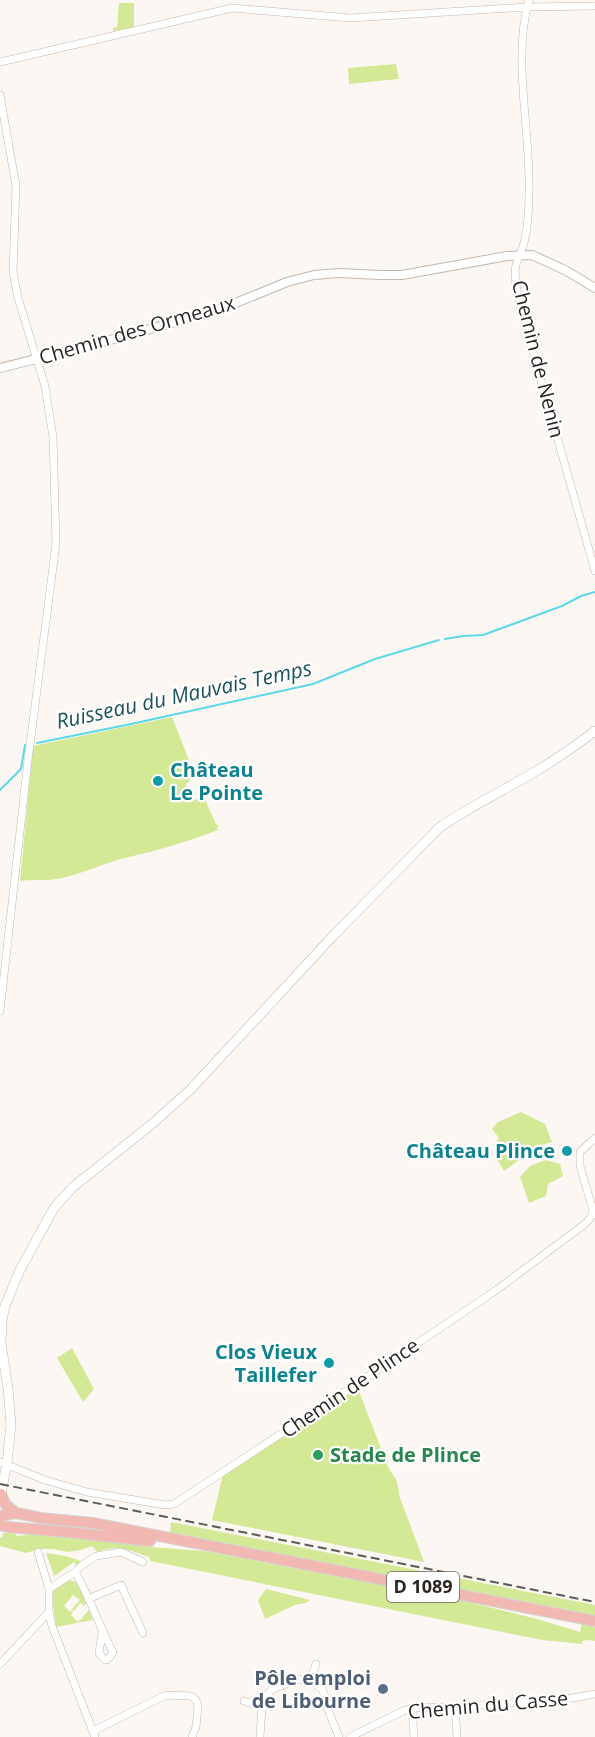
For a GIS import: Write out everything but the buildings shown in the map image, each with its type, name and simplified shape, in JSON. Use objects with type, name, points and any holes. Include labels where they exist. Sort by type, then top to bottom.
[{"type":"main road","points":[[16,1513],[5,1504],[0,1496],[3,1462],[11,1437],[11,1412],[1,1343],[1,1320],[3,1306],[20,1270],[54,1208],[73,1187],[152,1124],[190,1090],[325,944],[440,827],[567,753],[595,731]]},
{"type":"main road","name":"D 1089","points":[[0,1516],[16,1513],[93,1523],[595,1621]]},
{"type":"main road","name":"D 1089","points":[[2,1526],[41,1518]]},
{"type":"main road","name":"D 1089","points":[[2,1526],[234,1551]]},
{"type":"street","points":[[0,62],[232,8],[350,18],[528,4],[595,6]]},
{"type":"street","name":"Chemin de Nenin","points":[[528,4],[524,32],[523,96],[529,194],[524,243],[515,266],[516,285],[595,571]]},
{"type":"street","points":[[0,94],[16,186],[13,272],[18,298],[45,386],[53,437],[56,544],[33,717],[0,1011]]},
{"type":"street","points":[[520,255],[532,255],[547,261],[595,288]]},
{"type":"street","name":"Chemin des Ormeaux","points":[[0,368],[216,311],[301,277],[339,273],[402,274],[520,255]]},
{"type":"street","name":"Chemin de Plince","points":[[3,1462],[45,1480],[87,1492],[165,1505],[174,1504],[495,1291],[585,1224],[592,1216],[592,1208],[579,1166],[580,1152],[595,1138]]},
{"type":"street","points":[[38,1552],[49,1588],[49,1612],[52,1626],[94,1734],[158,1698],[174,1695],[191,1696],[196,1700],[198,1705],[196,1727],[192,1737]]},
{"type":"street","points":[[49,1588],[96,1556],[121,1552],[143,1562]]},
{"type":"street","points":[[75,1572],[102,1633]]},
{"type":"street","points":[[88,1599],[121,1585],[143,1633]]},
{"type":"street","points":[[0,1664],[49,1612]]},
{"type":"street","points":[[309,1681],[316,1664]]},
{"type":"street","points":[[260,1737],[262,1707],[267,1695],[271,1690],[298,1678],[309,1681],[322,1689],[339,1737]]},
{"type":"street","name":"Chemin du Casse","points":[[350,1737],[412,1708],[573,1698],[595,1694]]},
{"type":"street","points":[[244,1701],[262,1707]]},
{"type":"street","points":[[455,1707],[457,1737]]},
{"type":"street","points":[[412,1708],[414,1737]]},
{"type":"green space","points":[[119,3],[134,3],[134,27],[113,31],[113,28],[117,27]]},
{"type":"green space","points":[[396,64],[399,79],[349,84],[348,68]]},
{"type":"green space","points":[[172,717],[192,768],[192,777],[186,785],[194,800],[204,797],[219,826],[218,830],[66,877],[20,881],[33,746]]},
{"type":"green space","points":[[521,1112],[545,1124],[552,1142],[532,1150],[504,1171],[497,1159],[502,1154],[494,1145],[499,1138],[492,1129],[498,1122]]},
{"type":"green space","points":[[546,1160],[560,1164],[563,1176],[548,1184],[546,1196],[529,1203],[520,1177],[530,1166]]},
{"type":"green space","points":[[72,1348],[94,1389],[83,1402],[57,1358]]},
{"type":"green space","name":"Stade de Plince","points":[[357,1386],[388,1467],[397,1481],[400,1498],[424,1562],[212,1520],[223,1475]]},
{"type":"green space","points":[[171,1522],[595,1605],[595,1618],[170,1535]]},
{"type":"green space","points":[[30,1531],[151,1544],[151,1547],[204,1551],[452,1598],[580,1632],[582,1622],[595,1625],[595,1641],[582,1641],[583,1644],[542,1640],[150,1561],[150,1558],[124,1549],[111,1548],[97,1552],[92,1546],[67,1552],[39,1549],[26,1553],[0,1546],[3,1533],[13,1532],[17,1536],[27,1535]]},
{"type":"green space","points":[[46,1553],[84,1562],[77,1567],[74,1562],[54,1576]]},
{"type":"green space","points":[[69,1580],[78,1583],[86,1603],[84,1606],[80,1603],[74,1611],[72,1609],[80,1600],[73,1595],[64,1606],[70,1612],[73,1611],[71,1615],[78,1622],[89,1610],[93,1620],[56,1627],[51,1591]]},
{"type":"green space","points":[[266,1589],[310,1600],[265,1619],[258,1600]]},
{"type":"waterway","name":"Ruisseau du Mauvais Temps","points":[[445,639],[483,635],[595,592]]},
{"type":"waterway","name":"Ruisseau du Mauvais Temps","points":[[37,743],[313,684],[375,659],[439,640]]},
{"type":"waterway","name":"Ruisseau du Mauvais Temps","points":[[0,790],[21,769],[25,745]]},
{"type":"railway","points":[[0,1484],[595,1602]]},
{"type":"place","name":"Château Le Pointe","points":[[158,781]]},
{"type":"place","name":"Château Plince","points":[[567,1151]]},
{"type":"place","name":"Clos Vieux Taillefer","points":[[329,1363]]},
{"type":"place","name":"Stade de Plince","points":[[318,1455]]},
{"type":"place","name":"Pôle emploi de Libourne","points":[[383,1689]]}]
